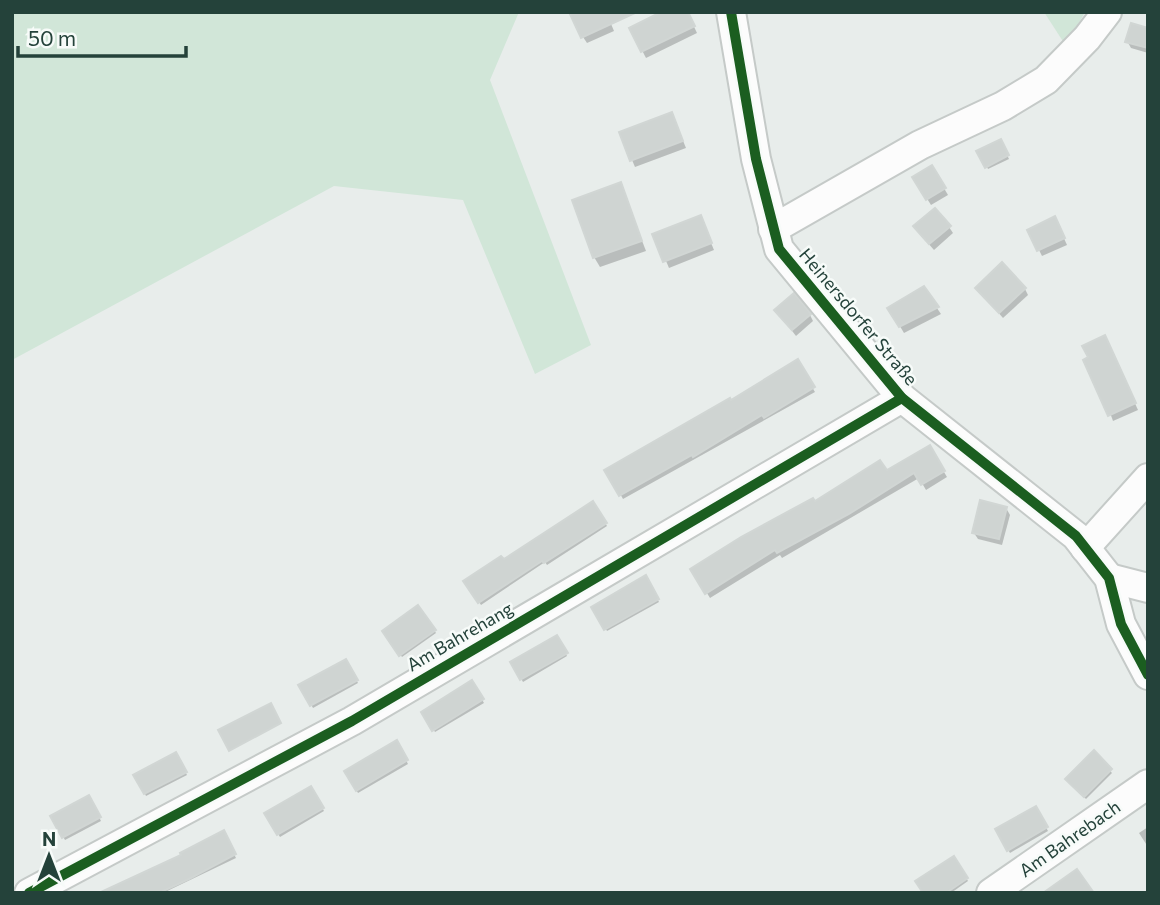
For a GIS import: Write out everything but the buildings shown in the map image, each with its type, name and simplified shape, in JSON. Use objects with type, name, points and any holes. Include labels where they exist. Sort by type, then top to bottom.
[{"type":"street","name":"Heinersdorfer Straße","points":[[731,12],[756,159],[779,249],[902,398],[1076,536],[1109,578],[1121,624],[1148,675]]},
{"type":"street","points":[[773,229],[920,145],[1003,106],[1046,80],[1107,12]]},
{"type":"street","name":"Am Bahrehang","points":[[29,893],[352,721],[902,398]]},
{"type":"street","points":[[1086,548],[1148,478]]},
{"type":"street","points":[[1109,578],[1148,588]]},
{"type":"street","name":"Am Bahrebach","points":[[991,893],[1148,785]]},
{"type":"green space","points":[[12,12],[519,12],[490,80],[591,345],[535,374],[463,200],[334,186],[12,360]]},
{"type":"green space","points":[[1044,12],[1085,12],[1066,46]]},
{"type":"cycle path","points":[[731,12],[756,159],[779,249],[902,398],[1076,536],[1109,578],[1121,624],[1148,675]]},
{"type":"cycle path","points":[[29,893],[352,721],[902,398]]}]
